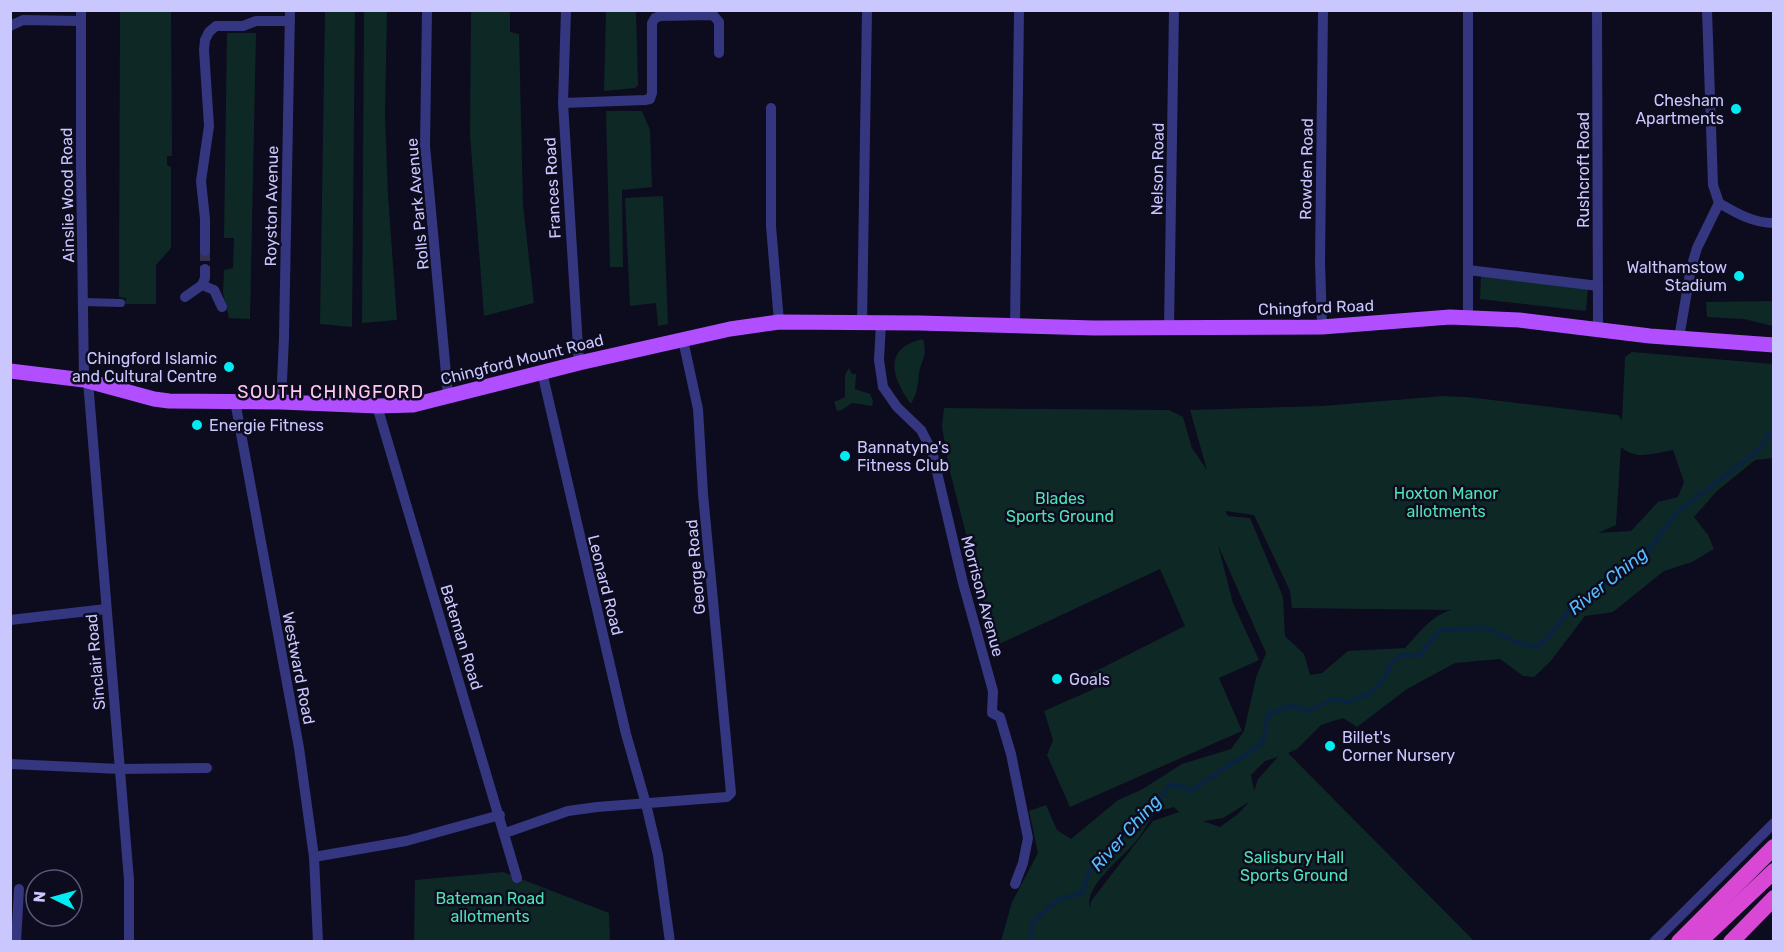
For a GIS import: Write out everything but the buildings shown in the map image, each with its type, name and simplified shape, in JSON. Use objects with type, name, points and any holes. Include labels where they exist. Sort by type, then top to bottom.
[{"type":"highway","points":[[1679,942],[1773,847]]},
{"type":"highway","points":[[1699,942],[1773,871]]},
{"type":"highway","points":[[1736,937],[1773,898]]},
{"type":"highway","points":[[1736,937],[1773,912]]},
{"type":"main road","name":"Chingford Road","points":[[862,323],[1015,327],[1322,327],[1450,316],[1519,320],[1772,346]]},
{"type":"main road","name":"Chingford Mount Road","points":[[10,371],[86,380],[154,399],[191,402],[413,405],[579,363],[730,329],[779,322],[862,323]]},
{"type":"street","name":"Rolls Park Avenue","points":[[427,10],[425,146],[448,395]]},
{"type":"street","name":"Frances Road","points":[[566,10],[563,103],[579,363]]},
{"type":"street","points":[[862,323],[867,10]]},
{"type":"street","points":[[1015,327],[1019,10]]},
{"type":"street","name":"Nelson Road","points":[[1169,328],[1174,10]]},
{"type":"street","name":"Rowden Road","points":[[1322,327],[1320,262],[1323,10]]},
{"type":"street","points":[[1468,10],[1468,317]]},
{"type":"street","name":"Rushcroft Road","points":[[1597,10],[1598,329]]},
{"type":"street","points":[[1707,10],[1713,184],[1719,203],[1739,215],[1762,223],[1773,223]]},
{"type":"street","points":[[563,103],[650,99],[652,93],[652,23],[660,16],[713,15],[719,22],[720,53]]},
{"type":"street","points":[[10,26],[23,20],[81,16]]},
{"type":"street","name":"Ainslie Wood Road","points":[[81,16],[81,169],[86,380]]},
{"type":"street","points":[[205,251],[205,219],[201,181],[209,126],[205,40],[208,32],[216,26],[243,26],[256,21],[290,16]]},
{"type":"street","name":"Royston Avenue","points":[[280,402],[284,338],[290,16]]},
{"type":"street","points":[[771,108],[771,226],[779,322]]},
{"type":"street","points":[[1679,338],[1691,268],[1697,248],[1719,203]]},
{"type":"street","points":[[185,297],[202,285],[205,269]]},
{"type":"street","points":[[1468,270],[1598,286]]},
{"type":"street","points":[[202,285],[214,290],[222,306]]},
{"type":"street","points":[[83,302],[122,303]]},
{"type":"street","name":"Morrison Avenue","points":[[880,323],[879,360],[884,387],[892,401],[921,430],[932,451],[963,583],[993,691],[992,713],[1000,717],[1011,754],[1028,838],[1023,863],[1015,884]]},
{"type":"street","name":"George Road","points":[[646,804],[727,797],[731,793],[703,494],[698,409],[683,340]]},
{"type":"street","name":"Leonard Road","points":[[542,372],[626,734],[658,855],[670,942]]},
{"type":"street","name":"Sinclair Road","points":[[86,380],[129,880],[129,942]]},
{"type":"street","name":"Westward Road","points":[[235,401],[299,748],[314,857],[318,942]]},
{"type":"street","name":"Bateman Road","points":[[377,406],[517,878]]},
{"type":"street","points":[[10,620],[105,609]]},
{"type":"street","points":[[10,764],[120,769],[207,768]]},
{"type":"street","points":[[505,833],[568,811],[602,806],[646,804]]},
{"type":"street","points":[[314,857],[406,841],[500,815]]},
{"type":"street","points":[[1654,942],[1773,823]]},
{"type":"street","points":[[16,942],[19,889]]},
{"type":"green space","points":[[120,11],[171,11],[172,156],[167,156],[167,165],[171,167],[171,248],[156,265],[156,304],[125,304],[126,298],[119,297]]},
{"type":"green space","points":[[355,11],[352,327],[320,324],[325,12]]},
{"type":"green space","points":[[364,11],[387,11],[385,115],[397,320],[362,323]]},
{"type":"green space","points":[[471,11],[510,11],[510,32],[519,34],[523,205],[534,303],[484,316],[470,135]]},
{"type":"green space","points":[[606,11],[636,11],[638,85],[635,88],[604,91]]},
{"type":"green space","points":[[227,33],[256,33],[250,319],[229,318],[223,293],[224,270],[233,268],[234,238],[224,238]]},
{"type":"green space","points":[[606,111],[642,111],[650,130],[652,187],[622,190],[623,267],[610,267]]},
{"type":"green space","points":[[663,196],[668,324],[658,326],[656,303],[630,306],[625,198]]},
{"type":"green space","points":[[1481,275],[1588,287],[1586,311],[1480,299]]},
{"type":"green space","points":[[1773,301],[1773,326],[1744,319],[1707,317],[1706,302]]},
{"type":"green space","points":[[923,339],[924,354],[917,389],[911,404],[899,384],[894,365],[901,349]]},
{"type":"green space","points":[[1632,352],[1773,364],[1773,458],[1755,460],[1717,491],[1694,517],[1708,535],[1714,549],[1692,562],[1664,571],[1613,612],[1585,616],[1550,662],[1534,677],[1523,676],[1500,659],[1455,663],[1407,689],[1357,727],[1343,718],[1321,725],[1297,749],[1288,753],[1474,941],[1001,941],[1012,902],[1038,853],[1029,811],[1046,805],[1057,830],[1071,839],[1118,800],[1141,790],[1182,764],[1231,749],[1244,731],[1256,678],[1266,653],[1218,545],[1233,603],[1259,660],[1219,678],[1242,731],[1070,807],[1047,755],[1053,740],[1044,711],[1094,689],[1088,675],[1185,626],[1160,569],[995,646],[949,468],[942,427],[944,408],[1169,410],[1183,417],[1192,448],[1207,470],[1190,410],[1322,406],[1443,396],[1618,415],[1622,420],[1625,357]],"holes":[[[1621,447],[1639,455],[1673,450],[1684,482],[1678,497],[1658,502],[1631,531],[1598,533],[1616,525]],[[1225,511],[1254,515],[1290,591],[1292,608],[1451,610],[1431,621],[1405,648],[1348,651],[1322,673],[1310,675],[1304,654],[1285,636],[1283,597],[1250,518],[1228,516]],[[1278,757],[1258,779],[1254,791],[1251,775],[1265,761]],[[1249,802],[1238,814],[1220,827],[1203,821],[1223,818]],[[1174,807],[1179,812],[1153,821],[1091,901],[1090,908],[1090,899],[1099,881],[1137,840],[1155,812]]]},
{"type":"green space","points":[[849,368],[852,374],[856,374],[855,389],[870,394],[873,401],[872,406],[852,403],[837,411],[834,402],[845,397],[845,375]]},
{"type":"green space","name":"Bateman Road allotments","points":[[503,872],[609,913],[610,941],[414,942],[415,880]]},
{"type":"waterway","name":"River Ching","points":[[1030,942],[1033,922],[1057,900],[1082,893],[1090,870],[1160,799],[1170,784],[1192,790],[1254,749],[1263,742],[1268,714],[1291,706],[1307,711],[1334,699],[1350,702],[1372,692],[1386,676],[1391,663],[1400,655],[1419,656],[1440,630],[1485,628],[1519,643],[1537,647],[1573,606],[1643,558],[1675,514],[1756,452],[1774,428]]},
{"type":"tunnel","points":[[205,251],[205,269]]},
{"type":"place","name":"Chesham Apartments","points":[[1736,109]]},
{"type":"place","name":"Walthamstow Stadium","points":[[1739,276]]},
{"type":"place","name":"Chingford Islamic and Cultural Centre","points":[[229,367]]},
{"type":"place","name":"Energie Fitness","points":[[197,425]]},
{"type":"place","name":"Bannatyne's Fitness Club","points":[[845,456]]},
{"type":"place","name":"Goals","points":[[1057,679]]},
{"type":"place","name":"Billet's Corner Nursery","points":[[1330,746]]},
{"type":"district","name":"SOUTH CHINGFORD","points":[[331,392]]},
{"type":"park label","name":"Hoxton Manor allotments","points":[[1446,502]]},
{"type":"park label","name":"Blades Sports Ground","points":[[1060,507]]},
{"type":"park label","name":"Salisbury Hall Sports Ground","points":[[1294,866]]}]
